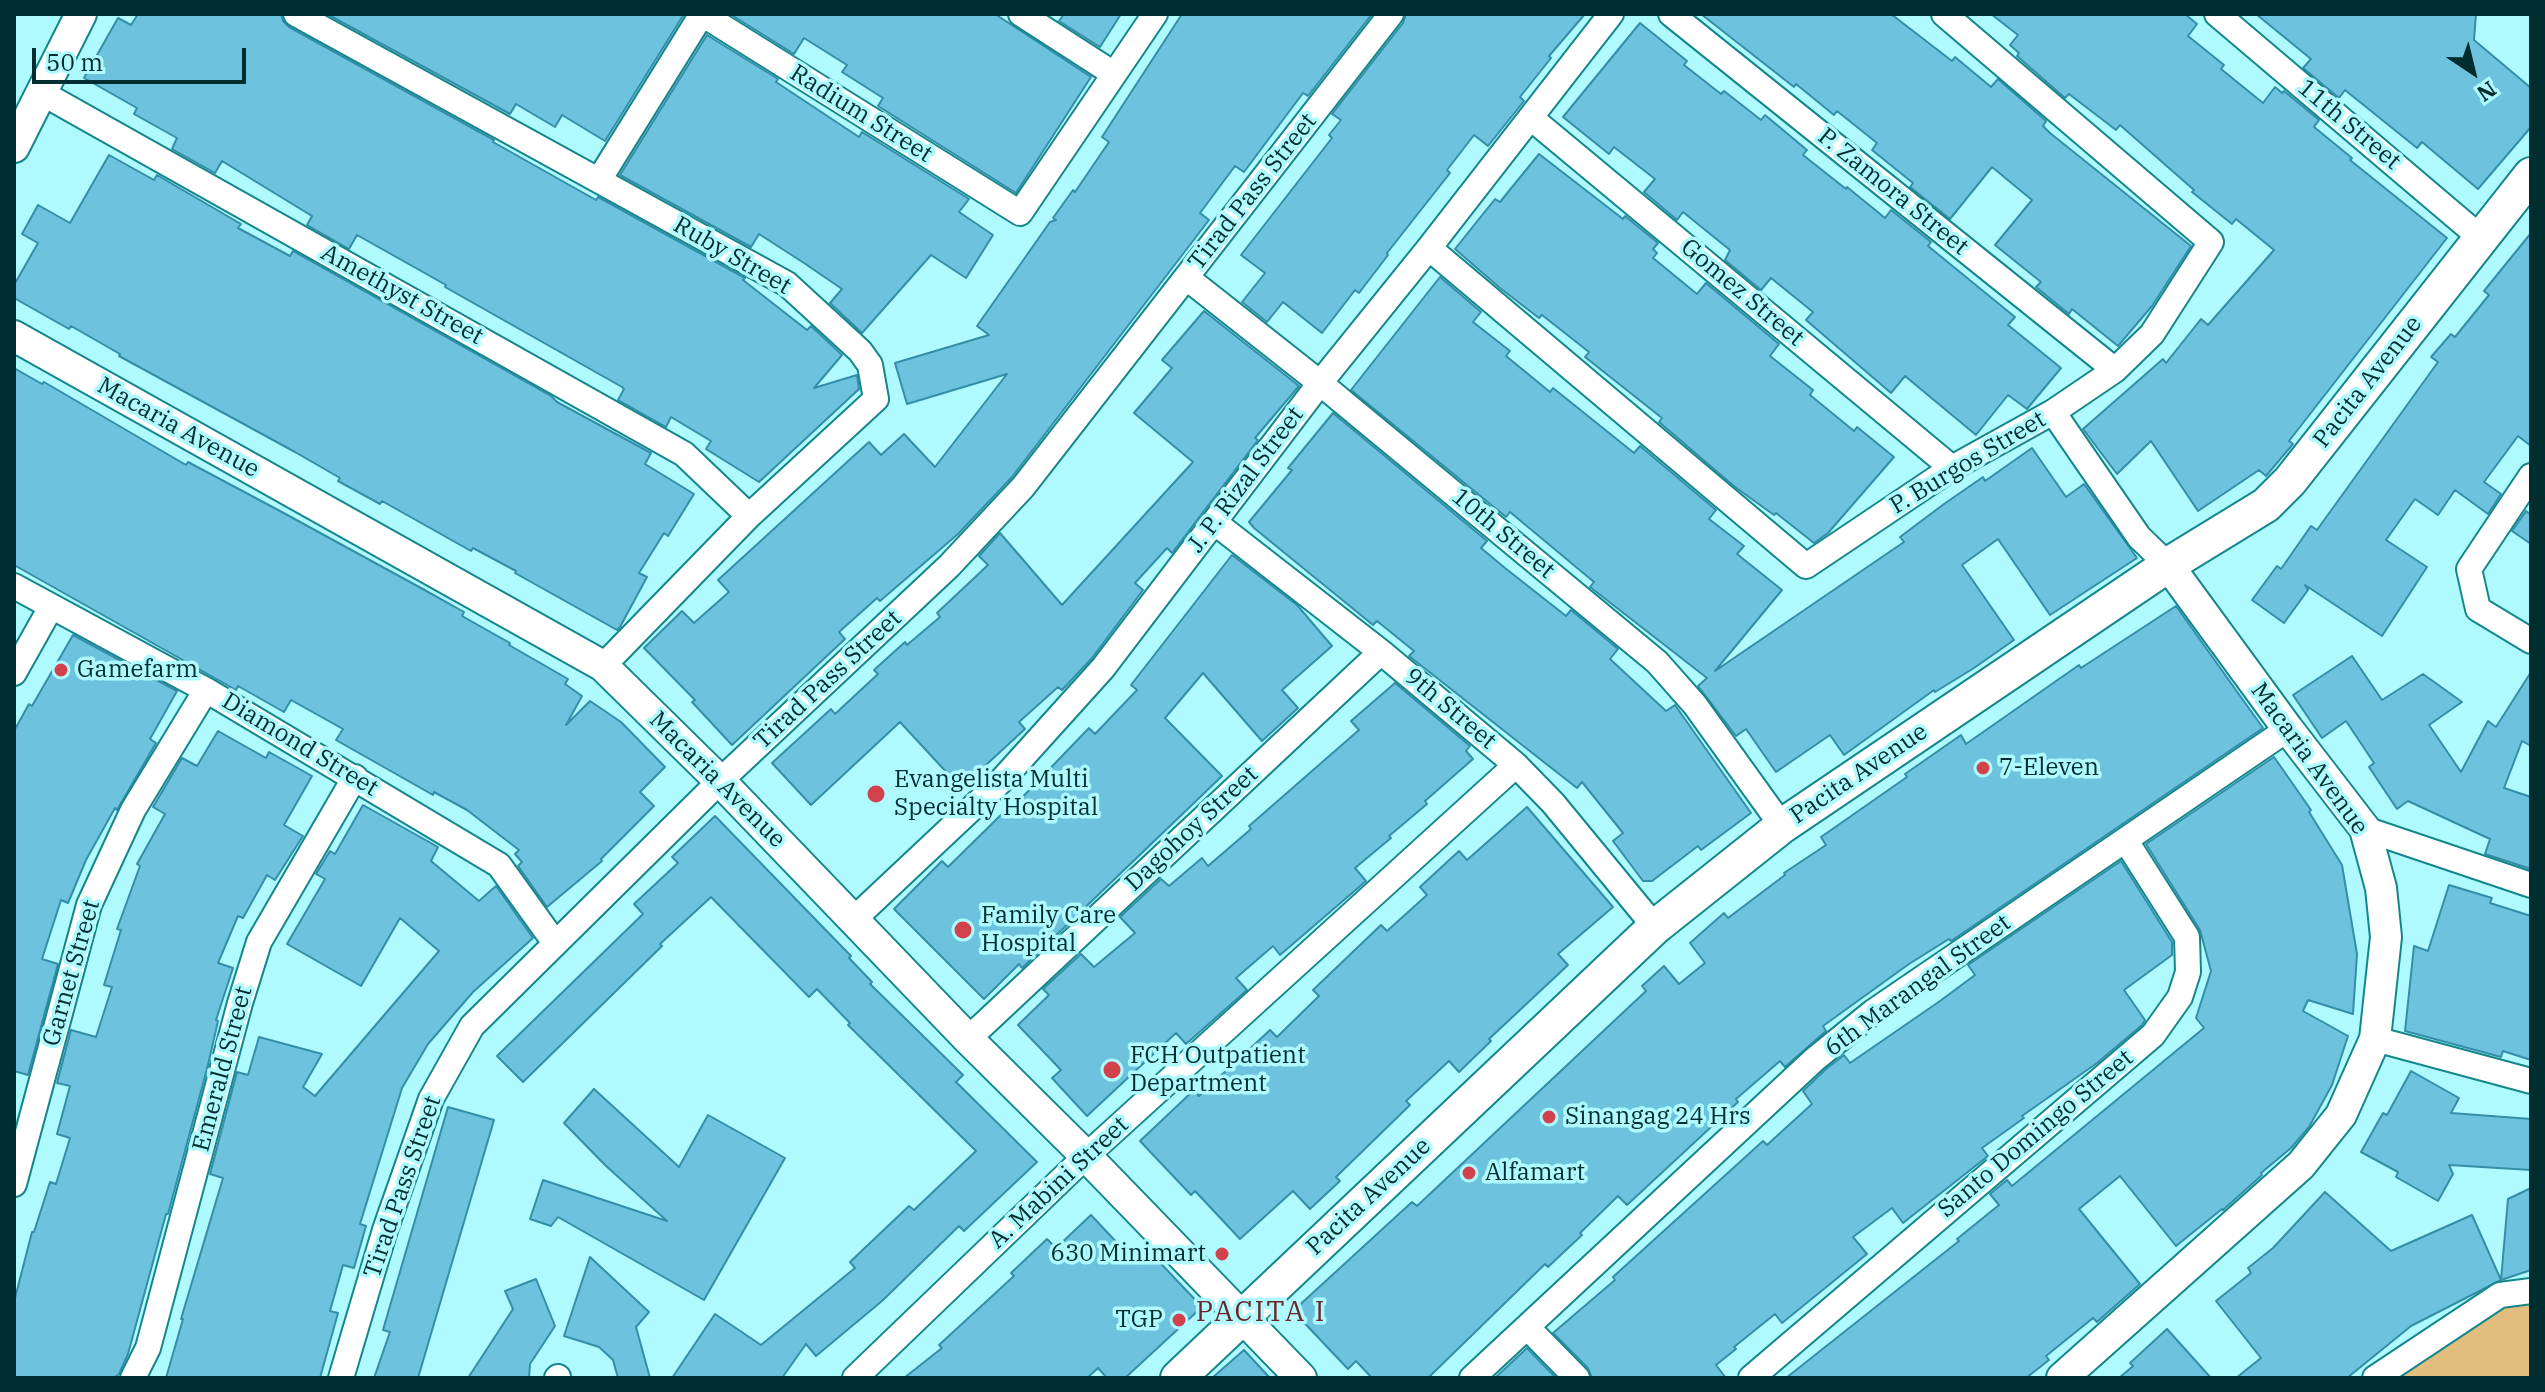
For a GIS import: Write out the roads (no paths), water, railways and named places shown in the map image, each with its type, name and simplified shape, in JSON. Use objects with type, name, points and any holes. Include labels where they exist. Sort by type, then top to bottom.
[{"type":"main road","name":"Pacita Avenue","points":[[1178,1378],[1655,927],[1782,826],[2168,565],[2266,505],[2290,481],[2531,175]]},
{"type":"street","points":[[14,147],[81,14]]},
{"type":"street","name":"Ruby Street","points":[[296,14],[787,284],[860,351],[870,365],[876,399],[749,516],[603,666]]},
{"type":"street","points":[[599,180],[702,14]]},
{"type":"street","name":"Radium Street","points":[[702,14],[1020,213],[1114,74]]},
{"type":"street","points":[[1021,14],[1114,74],[1155,14]]},
{"type":"street","name":"Tirad Pass Street","points":[[341,1378],[385,1230],[431,1099],[472,1026],[720,781],[949,566],[1023,487],[1391,14]]},
{"type":"street","name":"J. P. Rizal Street","points":[[853,920],[1002,780],[1103,668],[1320,383],[1611,14]]},
{"type":"street","name":"P. Zamora Street","points":[[1671,14],[2115,370]]},
{"type":"street","name":"P. Burgos Street","points":[[1429,248],[1806,566],[1952,468],[2053,412],[2115,370],[2152,334],[2211,242],[1944,14]]},
{"type":"street","name":"11th Street","points":[[2217,14],[2481,238]]},
{"type":"street","name":"Amethyst Street","points":[[42,93],[684,454],[749,516]]},
{"type":"street","name":"Gomez Street","points":[[1531,118],[1952,468]]},
{"type":"street","name":"10th Street","points":[[1187,278],[1320,383],[1657,662],[1695,705],[1782,826]]},
{"type":"street","name":"Macaria Avenue","points":[[14,336],[603,666],[720,781],[1301,1378]]},
{"type":"street","points":[[2053,412],[2139,537],[2168,565]]},
{"type":"street","points":[[2531,476],[2469,569],[2478,609],[2531,641]]},
{"type":"street","name":"9th Street","points":[[1214,522],[1381,652],[1516,765],[1553,803],[1655,927]]},
{"type":"street","name":"Macaria Avenue","points":[[2062,1378],[2301,1165],[2341,1115],[2375,1039],[2386,937],[2381,888],[2365,829],[2168,565]]},
{"type":"street","name":"Diamond Street","points":[[14,586],[206,690],[499,865],[555,943]]},
{"type":"street","points":[[14,673],[51,607]]},
{"type":"street","name":"Dagohoy Street","points":[[968,1039],[1381,652]]},
{"type":"street","name":"Garnet Street","points":[[14,1184],[89,905],[133,810],[206,690]]},
{"type":"street","name":"6th Marangal Street","points":[[1472,1378],[1838,1040],[1873,1012],[2288,729]]},
{"type":"street","name":"A. Mabini Street","points":[[855,1378],[1086,1156],[1516,765]]},
{"type":"street","name":"Emerald Street","points":[[133,1378],[148,1348],[259,942],[355,777]]},
{"type":"street","points":[[2365,829],[2531,885]]},
{"type":"street","name":"Santo Domingo Street","points":[[1751,1378],[2153,1035],[2180,997],[2188,972],[2187,937],[2126,841]]},
{"type":"street","points":[[2375,1039],[2531,1081]]},
{"type":"street","points":[[2375,1378],[2500,1295],[2531,1291]]},
{"type":"street","points":[[1527,1327],[1577,1378]]},
{"type":"place","name":"Gamefarm","points":[[61,670]]},
{"type":"place","name":"7-Eleven","points":[[1983,768]]},
{"type":"place","name":"Evangelista Multi Specialty Hospital","points":[[876,794]]},
{"type":"place","name":"Family Care Hospital","points":[[963,930]]},
{"type":"place","name":"FCH Outpatient Department","points":[[1112,1070]]},
{"type":"place","name":"Sinangag 24 Hrs","points":[[1549,1117]]},
{"type":"place","name":"Alfamart","points":[[1469,1173]]},
{"type":"place","name":"630 Minimart","points":[[1222,1254]]},
{"type":"place","name":"TGP","points":[[1179,1320]]},
{"type":"district","name":"PACITA I","points":[[1261,1313]]}]
